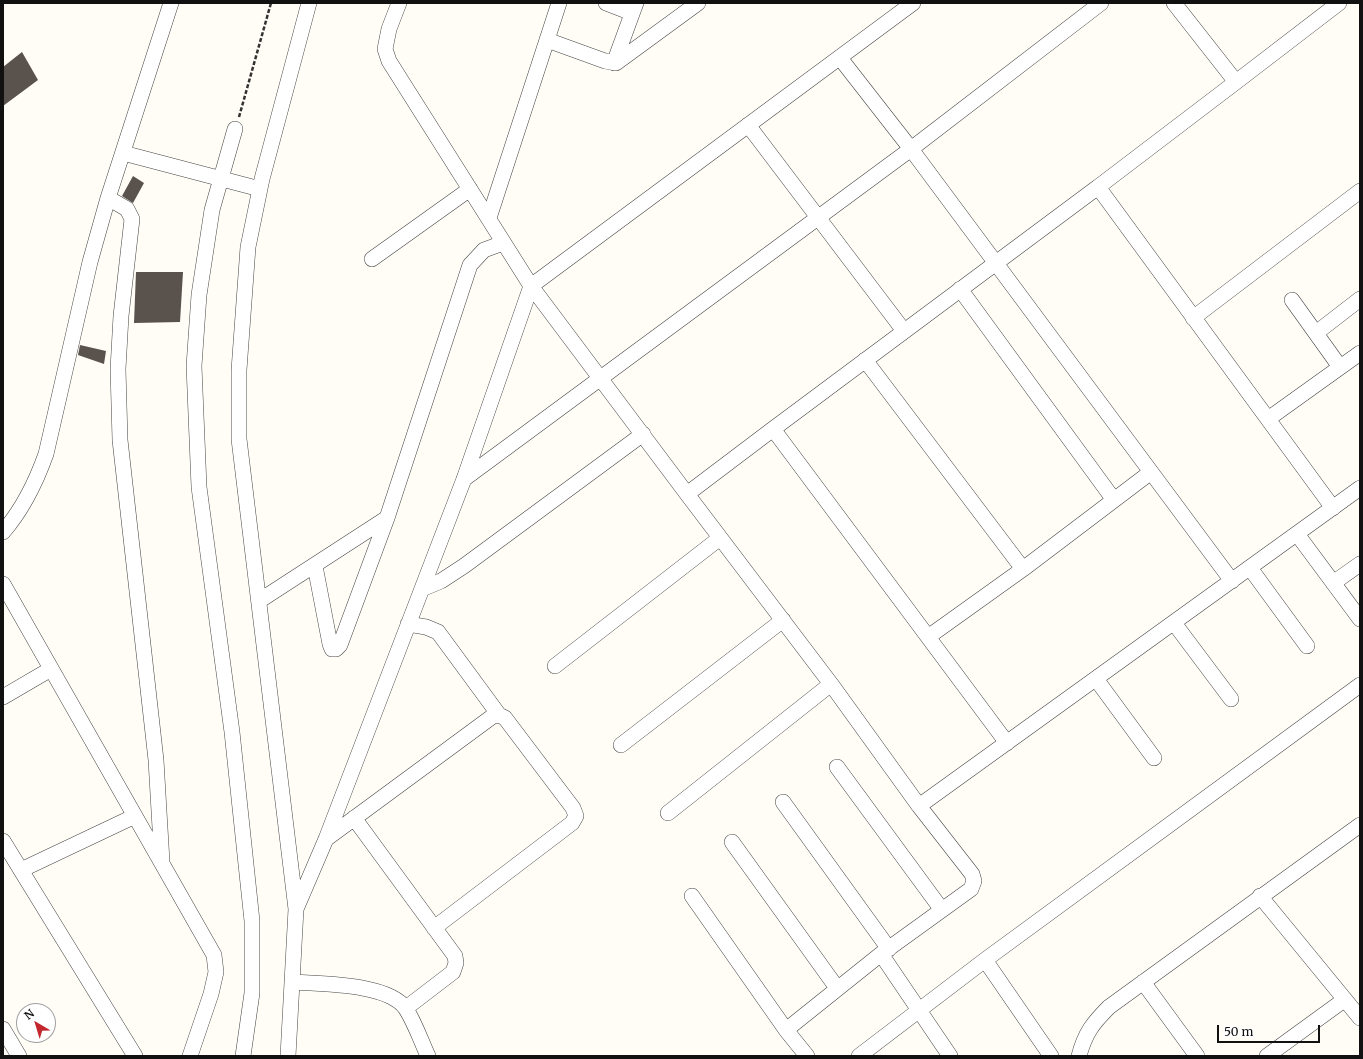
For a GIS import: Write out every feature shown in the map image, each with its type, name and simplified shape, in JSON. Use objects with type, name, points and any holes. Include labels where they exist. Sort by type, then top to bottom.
[{"type":"street","points":[[3,532],[14,520],[37,481],[46,454],[90,262],[108,198],[171,3]]},
{"type":"street","points":[[288,1056],[296,909],[239,439],[238,405],[242,309],[248,247],[248,185],[309,3]]},
{"type":"street","points":[[399,3],[389,29],[385,49],[389,62],[531,286],[972,874],[974,881],[971,889],[885,951],[786,1030]]},
{"type":"street","points":[[489,218],[559,3]]},
{"type":"street","points":[[606,3],[634,8],[614,63]]},
{"type":"street","points":[[547,40],[614,63],[621,60],[698,3]]},
{"type":"street","points":[[296,909],[326,839],[464,479],[531,286],[913,3]]},
{"type":"street","points":[[464,479],[600,377],[911,149],[1101,3]]},
{"type":"street","points":[[1174,3],[1236,82]]},
{"type":"street","points":[[687,494],[1098,187],[1339,3]]},
{"type":"street","points":[[840,58],[911,149],[1232,581]]},
{"type":"street","points":[[748,125],[816,218],[904,331]]},
{"type":"street","points":[[235,129],[220,177],[212,210],[198,296],[194,366],[198,487],[232,732],[252,921],[252,993],[243,1056]]},
{"type":"street","points":[[123,152],[248,185]]},
{"type":"street","points":[[1098,187],[1333,508]]},
{"type":"street","points":[[372,259],[470,189]]},
{"type":"street","points":[[1193,318],[1360,192]]},
{"type":"street","points":[[108,198],[127,209],[132,219],[121,316],[118,361],[120,440],[156,760],[162,862]]},
{"type":"street","points":[[315,566],[330,644],[334,650],[340,644],[387,518],[470,265],[484,250],[503,243]]},
{"type":"street","points":[[960,289],[1114,500]]},
{"type":"street","points":[[1316,333],[1360,299]]},
{"type":"street","points":[[1292,300],[1340,367]]},
{"type":"street","points":[[1268,419],[1360,353]]},
{"type":"street","points":[[865,360],[1023,569]]},
{"type":"street","points":[[773,430],[1007,743]]},
{"type":"street","points":[[422,589],[441,581],[464,566],[643,434]]},
{"type":"street","points":[[928,637],[1023,569],[1151,472]]},
{"type":"street","points":[[920,806],[1360,488]]},
{"type":"street","points":[[259,601],[387,518]]},
{"type":"street","points":[[1297,534],[1360,619]]},
{"type":"street","points":[[555,666],[720,538]]},
{"type":"street","points":[[1334,584],[1360,564]]},
{"type":"street","points":[[1250,568],[1307,646]]},
{"type":"street","points":[[3,584],[214,955],[216,972],[211,994],[190,1056]]},
{"type":"street","points":[[621,745],[783,620]]},
{"type":"street","points":[[1174,623],[1231,699]]},
{"type":"street","points":[[408,624],[426,627],[438,632],[500,715],[505,718],[569,802],[576,816],[572,823],[434,928]]},
{"type":"street","points":[[3,697],[51,669]]},
{"type":"street","points":[[1096,679],[1154,758]]},
{"type":"street","points":[[668,813],[831,684]]},
{"type":"street","points":[[864,1055],[918,1010],[985,960],[1360,685]]},
{"type":"street","points":[[326,839],[493,716],[500,715]]},
{"type":"street","points":[[837,767],[942,910]]},
{"type":"street","points":[[783,802],[885,951],[918,1010],[950,1056]]},
{"type":"street","points":[[21,870],[135,816]]},
{"type":"street","points":[[354,818],[455,956],[456,963],[453,972],[406,1008]]},
{"type":"street","points":[[1079,1056],[1084,1038],[1095,1021],[1109,1007],[1260,896],[1360,825]]},
{"type":"street","points":[[3,841],[135,1056]]},
{"type":"street","points":[[732,842],[837,988]]},
{"type":"street","points":[[692,896],[786,1030],[807,1056]]},
{"type":"street","points":[[1260,896],[1360,1018]]},
{"type":"street","points":[[985,960],[1051,1056]]},
{"type":"street","points":[[292,982],[380,992],[397,1000],[406,1008],[428,1056]]},
{"type":"street","points":[[1143,982],[1197,1056]]},
{"type":"street","points":[[1267,1056],[1344,1000]]},
{"type":"street","points":[[3,1029],[19,1056]]},
{"type":"path","points":[[235,129],[271,3]]},
{"type":"building","points":[[22,52],[38,80],[3,106],[3,67]]},
{"type":"building","points":[[133,176],[144,183],[133,203],[122,196]]},
{"type":"building","points":[[136,272],[183,272],[180,322],[134,323]]},
{"type":"building","points":[[80,345],[106,351],[104,364],[78,355]]}]
